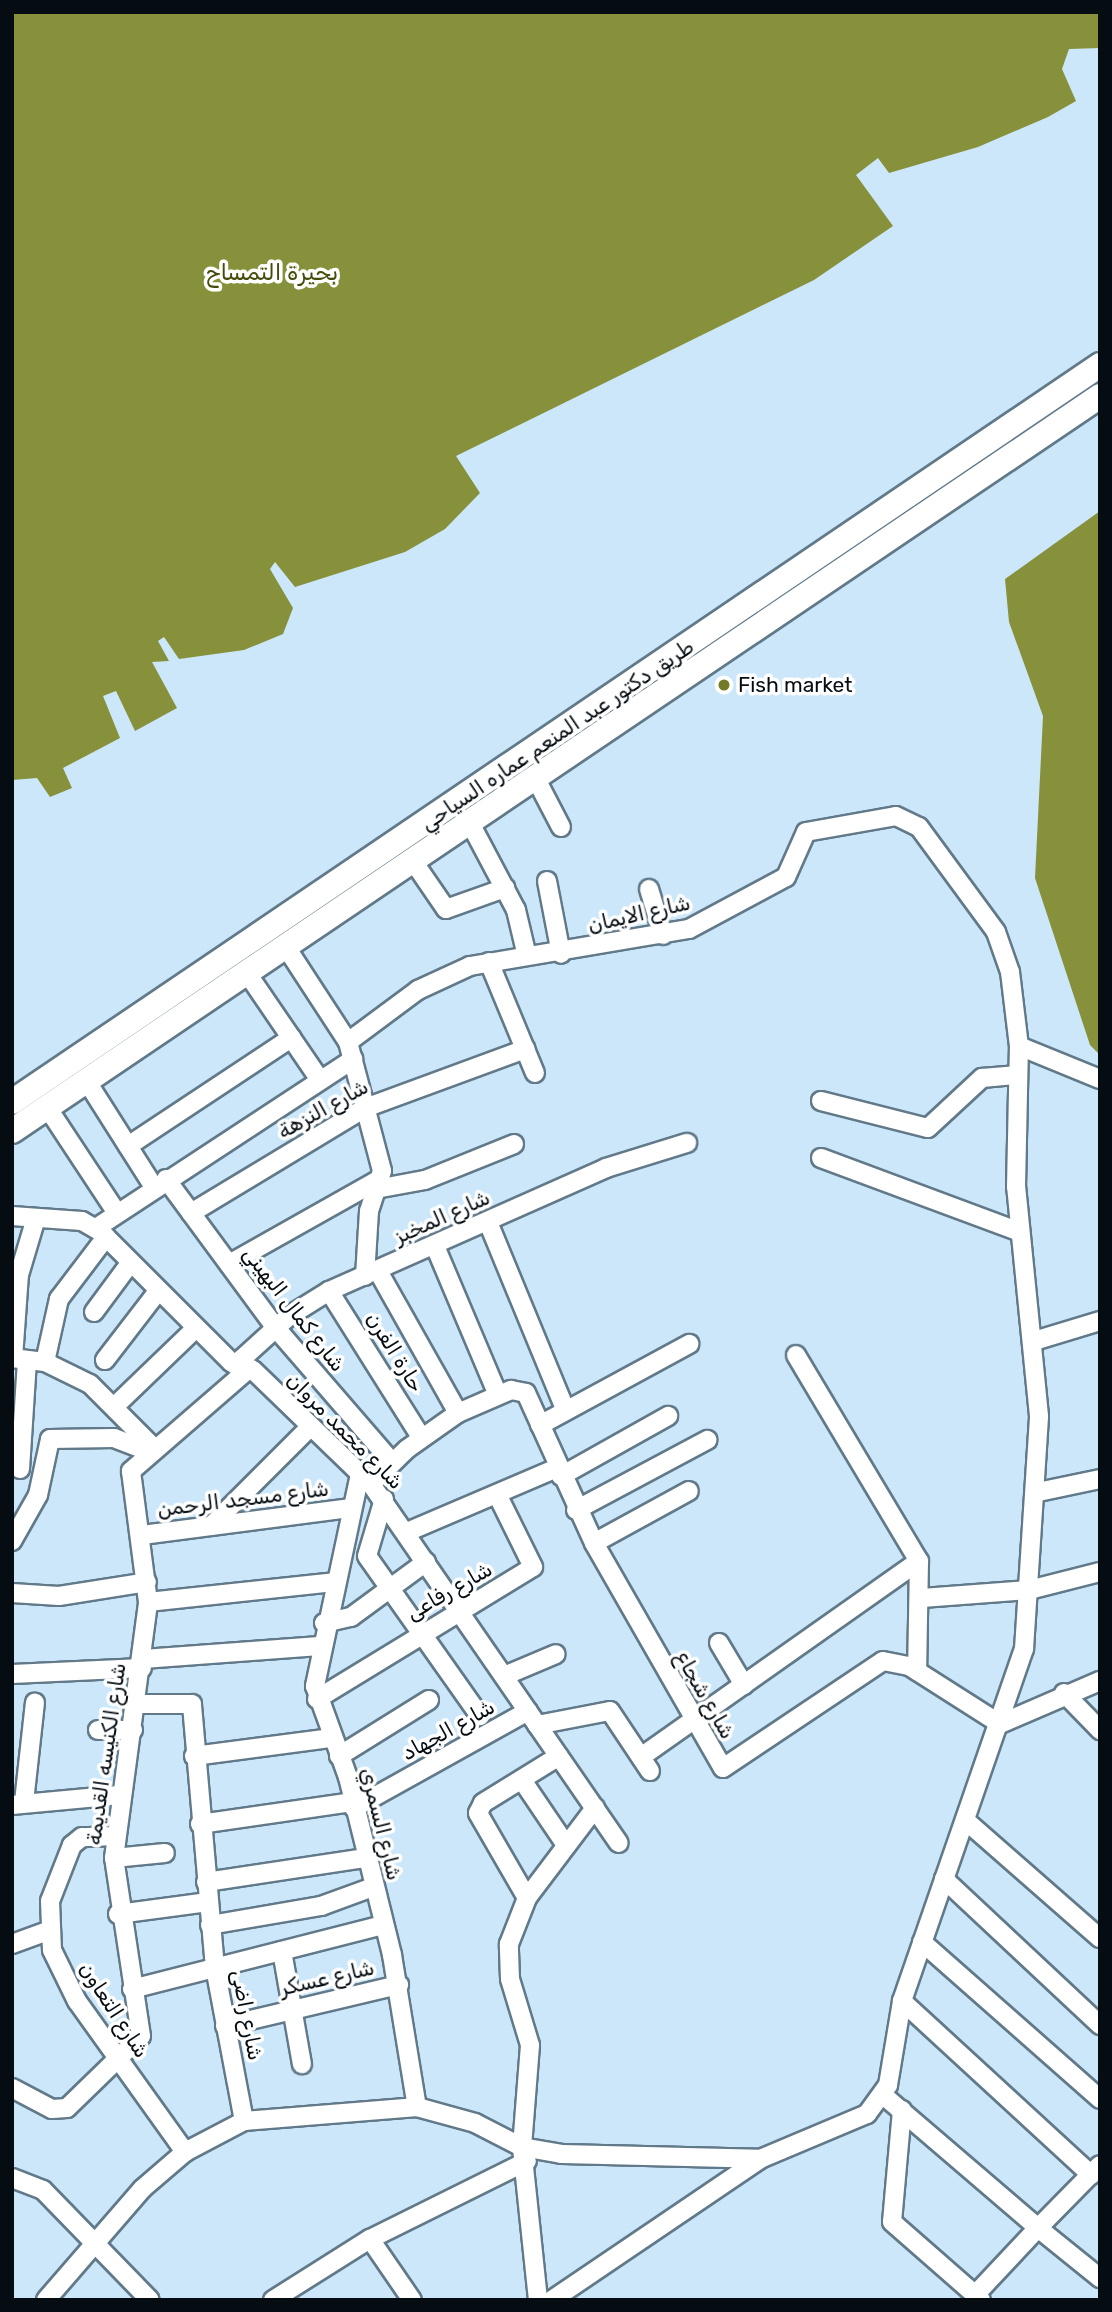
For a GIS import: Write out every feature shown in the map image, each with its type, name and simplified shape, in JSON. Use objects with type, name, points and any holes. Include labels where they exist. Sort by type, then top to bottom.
[{"type":"main road","name":"طريق دكتور عبد المنعم عماره السياحي","points":[[12,1102],[1100,365]]},
{"type":"main road","name":"طريق دكتور عبد المنعم عماره السياحي","points":[[12,1130],[1100,396]]},
{"type":"street","points":[[536,779],[561,827]]},
{"type":"street","name":"شارع الايمان","points":[[24,1359],[101,1232],[117,1213],[320,1080],[350,1050],[434,980],[488,962],[561,954],[663,935],[760,896],[786,877],[806,832],[888,816],[919,827],[996,932],[1010,972],[1019,1046]]},
{"type":"street","points":[[470,823],[505,888],[527,956]]},
{"type":"street","points":[[413,861],[446,909],[505,888]]},
{"type":"street","points":[[547,881],[561,954]]},
{"type":"street","points":[[649,889],[663,935]]},
{"type":"street","points":[[286,947],[350,1050],[365,1108],[378,1184],[372,1273],[458,1413]]},
{"type":"street","points":[[488,962],[535,1073]]},
{"type":"street","points":[[247,973],[320,1080]]},
{"type":"street","points":[[128,1146],[291,1038]]},
{"type":"street","points":[[552,2300],[760,2159],[856,2120],[883,2095],[902,2001],[1019,1673],[1038,1492],[1034,1341],[1020,1232],[1015,1075],[1019,1046],[1100,1079]]},
{"type":"street","name":"شارع النزهة","points":[[191,1213],[365,1108],[525,1049]]},
{"type":"street","points":[[821,1101],[928,1128],[982,1078],[1015,1075]]},
{"type":"street","name":"شارع كمال البهيني","points":[[86,1080],[128,1146],[191,1213],[275,1328],[392,1462]]},
{"type":"street","points":[[47,1107],[117,1213]]},
{"type":"street","name":"شارع المخبز","points":[[242,1367],[275,1328],[329,1292],[606,1168],[687,1143]]},
{"type":"street","points":[[229,1264],[378,1184],[425,1180],[514,1144]]},
{"type":"street","points":[[821,1158],[1020,1232]]},
{"type":"street","points":[[12,1216],[36,1218],[101,1232]]},
{"type":"street","points":[[36,1218],[19,1275],[24,1359],[16,1469],[43,1471]]},
{"type":"street","points":[[488,1222],[566,1411]]},
{"type":"street","name":"شارع محمد مروان","points":[[101,1232],[196,1328],[311,1426],[384,1499],[619,1843]]},
{"type":"street","points":[[365,1479],[458,1413],[498,1395],[435,1246]]},
{"type":"street","points":[[94,1312],[131,1262]]},
{"type":"street","points":[[106,1360],[159,1290]]},
{"type":"street","name":"حارة الفرن","points":[[329,1292],[422,1437]]},
{"type":"street","points":[[1034,1341],[1100,1321]]},
{"type":"street","points":[[116,1405],[196,1328]]},
{"type":"street","points":[[540,1425],[689,1344]]},
{"type":"street","points":[[796,1355],[919,1561],[922,1598],[917,1671]]},
{"type":"street","points":[[24,1359],[90,1384],[116,1405],[153,1451]]},
{"type":"street","name":"شارع الكنيسه القديمة","points":[[12,2088],[61,2110],[141,2036],[118,1914],[114,1858],[120,1795],[138,1704],[148,1602],[142,1535],[131,1471],[242,1367]]},
{"type":"street","name":"شارع شجاع","points":[[498,1395],[526,1394],[593,1543],[694,1720],[726,1769],[875,1664],[901,1662],[1000,1724]]},
{"type":"street","points":[[407,1532],[497,1494],[559,1472],[668,1416]]},
{"type":"street","points":[[211,1526],[311,1426]]},
{"type":"street","points":[[12,1541],[43,1471],[46,1444],[53,1437],[114,1438],[153,1451]]},
{"type":"street","points":[[576,1510],[707,1440]]},
{"type":"street","name":"شارع السمري","points":[[365,1479],[351,1508],[324,1623],[317,1699],[339,1756],[399,1985],[417,2107]]},
{"type":"street","points":[[1038,1492],[1100,1479]]},
{"type":"street","points":[[593,1543],[689,1491]]},
{"type":"street","name":"شارع رفاعى","points":[[317,1699],[458,1609],[533,1567],[497,1494]]},
{"type":"street","points":[[384,1499],[367,1552],[480,1716]]},
{"type":"street","name":"شارع مسجد الرحمن","points":[[142,1535],[351,1508]]},
{"type":"street","points":[[694,1720],[919,1561]]},
{"type":"street","points":[[324,1623],[351,1617],[426,1562]]},
{"type":"street","points":[[922,1598],[1029,1590],[1100,1572]]},
{"type":"street","points":[[148,1602],[334,1581]]},
{"type":"street","points":[[12,1593],[59,1596],[147,1582]]},
{"type":"street","points":[[719,1643],[744,1685]]},
{"type":"street","points":[[12,1674],[320,1646]]},
{"type":"street","points":[[503,1676],[556,1654]]},
{"type":"street","points":[[1000,1724],[1064,1693],[1100,1681]]},
{"type":"street","points":[[1064,1693],[1100,1730]]},
{"type":"street","points":[[339,1756],[429,1700]]},
{"type":"street","name":"شارع راضى","points":[[138,1704],[191,1701],[215,1968],[244,2121]]},
{"type":"street","points":[[36,1703],[20,1756],[18,1804],[120,1795]]},
{"type":"street","name":"شارع الجهاد","points":[[353,1805],[532,1718],[610,1711],[645,1764],[694,1720]]},
{"type":"street","points":[[98,1730],[132,1730]]},
{"type":"street","points":[[194,1756],[330,1738]]},
{"type":"street","points":[[527,1898],[478,1814],[483,1803],[559,1756]]},
{"type":"street","points":[[522,1780],[566,1845]]},
{"type":"street","points":[[200,1824],[353,1805]]},
{"type":"street","points":[[537,2300],[525,2154],[530,2045],[508,1962],[527,1898],[595,1808]]},
{"type":"street","points":[[965,1820],[1100,1938]]},
{"type":"street","name":"شارع التعاون","points":[[115,1836],[82,1837],[72,1844],[53,1886],[48,1931],[67,1985],[185,2152]]},
{"type":"street","points":[[114,1858],[165,1853]]},
{"type":"street","points":[[206,1882],[364,1858]]},
{"type":"street","points":[[944,1879],[1100,2025]]},
{"type":"street","points":[[210,1925],[309,1908],[373,1887]]},
{"type":"street","points":[[118,1914],[208,1902]]},
{"type":"street","points":[[132,1989],[384,1925]]},
{"type":"street","points":[[12,1944],[48,1931]]},
{"type":"street","points":[[922,1942],[1100,2099]]},
{"type":"street","points":[[282,1951],[302,2064]]},
{"type":"street","name":"شارع عسكر","points":[[226,2026],[399,1985]]},
{"type":"street","points":[[902,2001],[1095,2170],[1038,2228],[978,2297],[892,2222],[902,2110]]},
{"type":"street","points":[[883,2095],[1100,2278]]},
{"type":"street","points":[[46,2300],[90,2245],[185,2152],[244,2121],[417,2107],[475,2123],[525,2154],[685,2161],[760,2159]]},
{"type":"street","points":[[273,2300],[370,2239],[525,2154]]},
{"type":"street","points":[[12,2178],[43,2190],[90,2245],[150,2300]]},
{"type":"street","points":[[370,2239],[412,2300]]},
{"type":"water","name":"بحيرة التمساح","points":[[12,12],[1100,12],[1100,48],[1069,49],[1062,69],[1076,101],[1048,117],[978,147],[889,173],[878,158],[856,175],[893,226],[814,280],[456,456],[480,493],[445,529],[405,552],[295,587],[275,562],[270,569],[293,608],[283,634],[244,650],[179,659],[164,637],[158,641],[169,661],[152,662],[177,708],[135,731],[116,691],[103,696],[120,738],[63,768],[72,788],[50,797],[37,778],[12,780]]},
{"type":"water","points":[[1100,511],[1100,1055],[1090,1045],[1035,878],[1043,716],[1009,622],[1005,579]]},
{"type":"place","name":"Fish market","points":[[724,685]]}]
